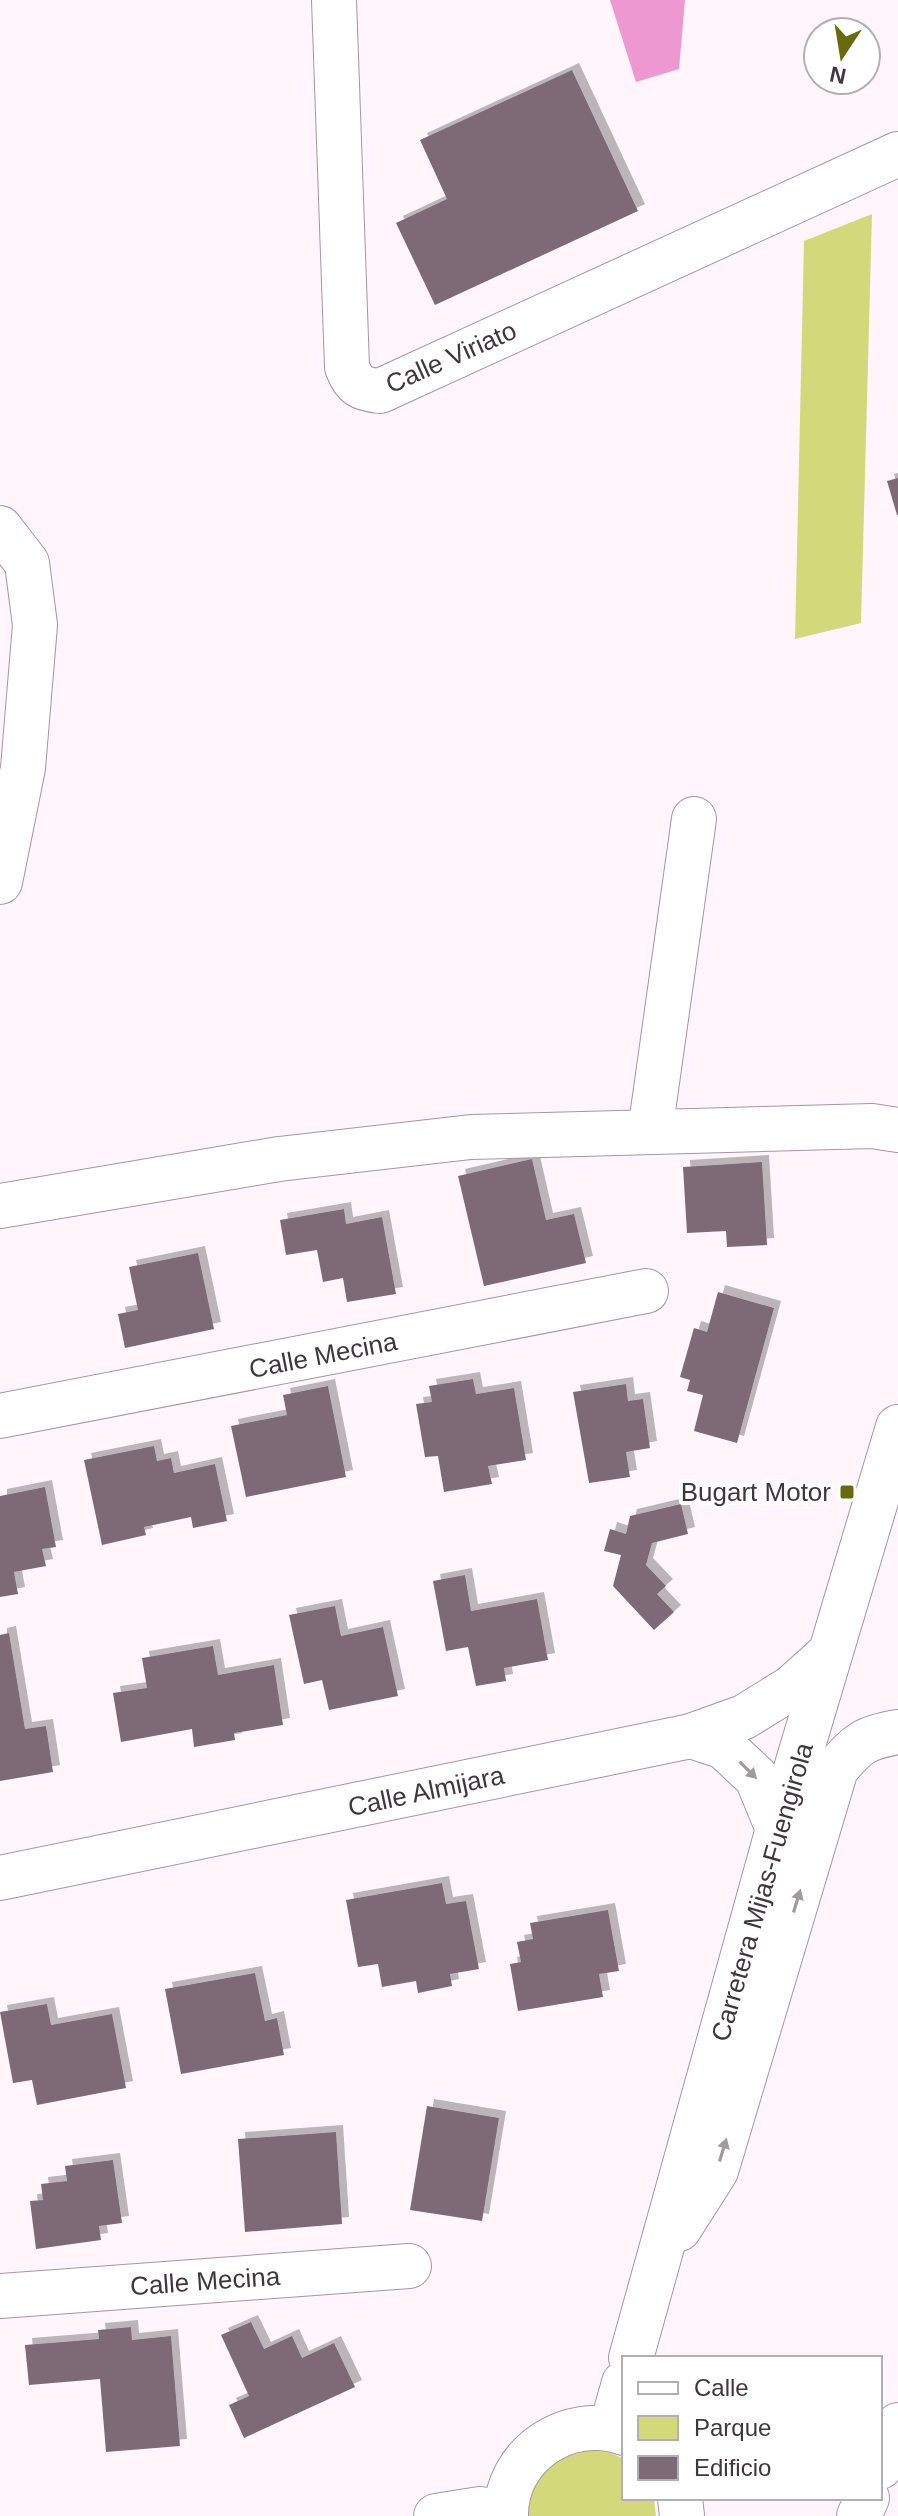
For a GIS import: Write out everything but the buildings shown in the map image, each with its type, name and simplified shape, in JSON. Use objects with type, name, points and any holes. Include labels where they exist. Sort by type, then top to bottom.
[{"type":"street","name":"Calle Viriato","points":[[334,0],[347,367],[353,383],[364,390],[380,391],[898,154]]},
{"type":"street","points":[[0,528],[27,563],[35,625],[23,768],[0,882]]},
{"type":"street","points":[[650,1132],[694,819]]},
{"type":"street","points":[[0,1206],[279,1159],[471,1137],[872,1126],[898,1130]]},
{"type":"street","name":"Calle Mecina","points":[[0,1416],[646,1291]]},
{"type":"street","name":"Carretera Mijas-Fuengirola","points":[[632,2356],[778,1829],[898,1427]]},
{"type":"street","name":"Calle Almijara","points":[[0,1878],[691,1736],[744,1717],[791,1688],[830,1653]]},
{"type":"street","points":[[656,2265],[716,2171],[836,1769],[855,1746],[881,1735],[898,1732]]},
{"type":"street","points":[[691,1736],[724,1747],[757,1778],[778,1829]]},
{"type":"street","name":"Calle Mecina","points":[[0,2296],[409,2266]]},
{"type":"street","points":[[436,2516],[480,2509],[506,2514],[516,2476],[522,2464],[539,2446],[561,2433],[586,2427],[618,2431],[622,2399]]},
{"type":"street","points":[[882,2462],[898,2425]]},
{"type":"green space","points":[[872,214],[861,623],[795,639],[804,241]]},
{"type":"green space","points":[[591,2450],[622,2458],[622,2500],[654,2500],[656,2516],[528,2516],[533,2489],[546,2470],[577,2453]]},
{"type":"shaded area","points":[[610,0],[685,0],[679,69],[636,82]]},
{"type":"place","name":"Bugart Motor","points":[[847,1492]]}]
